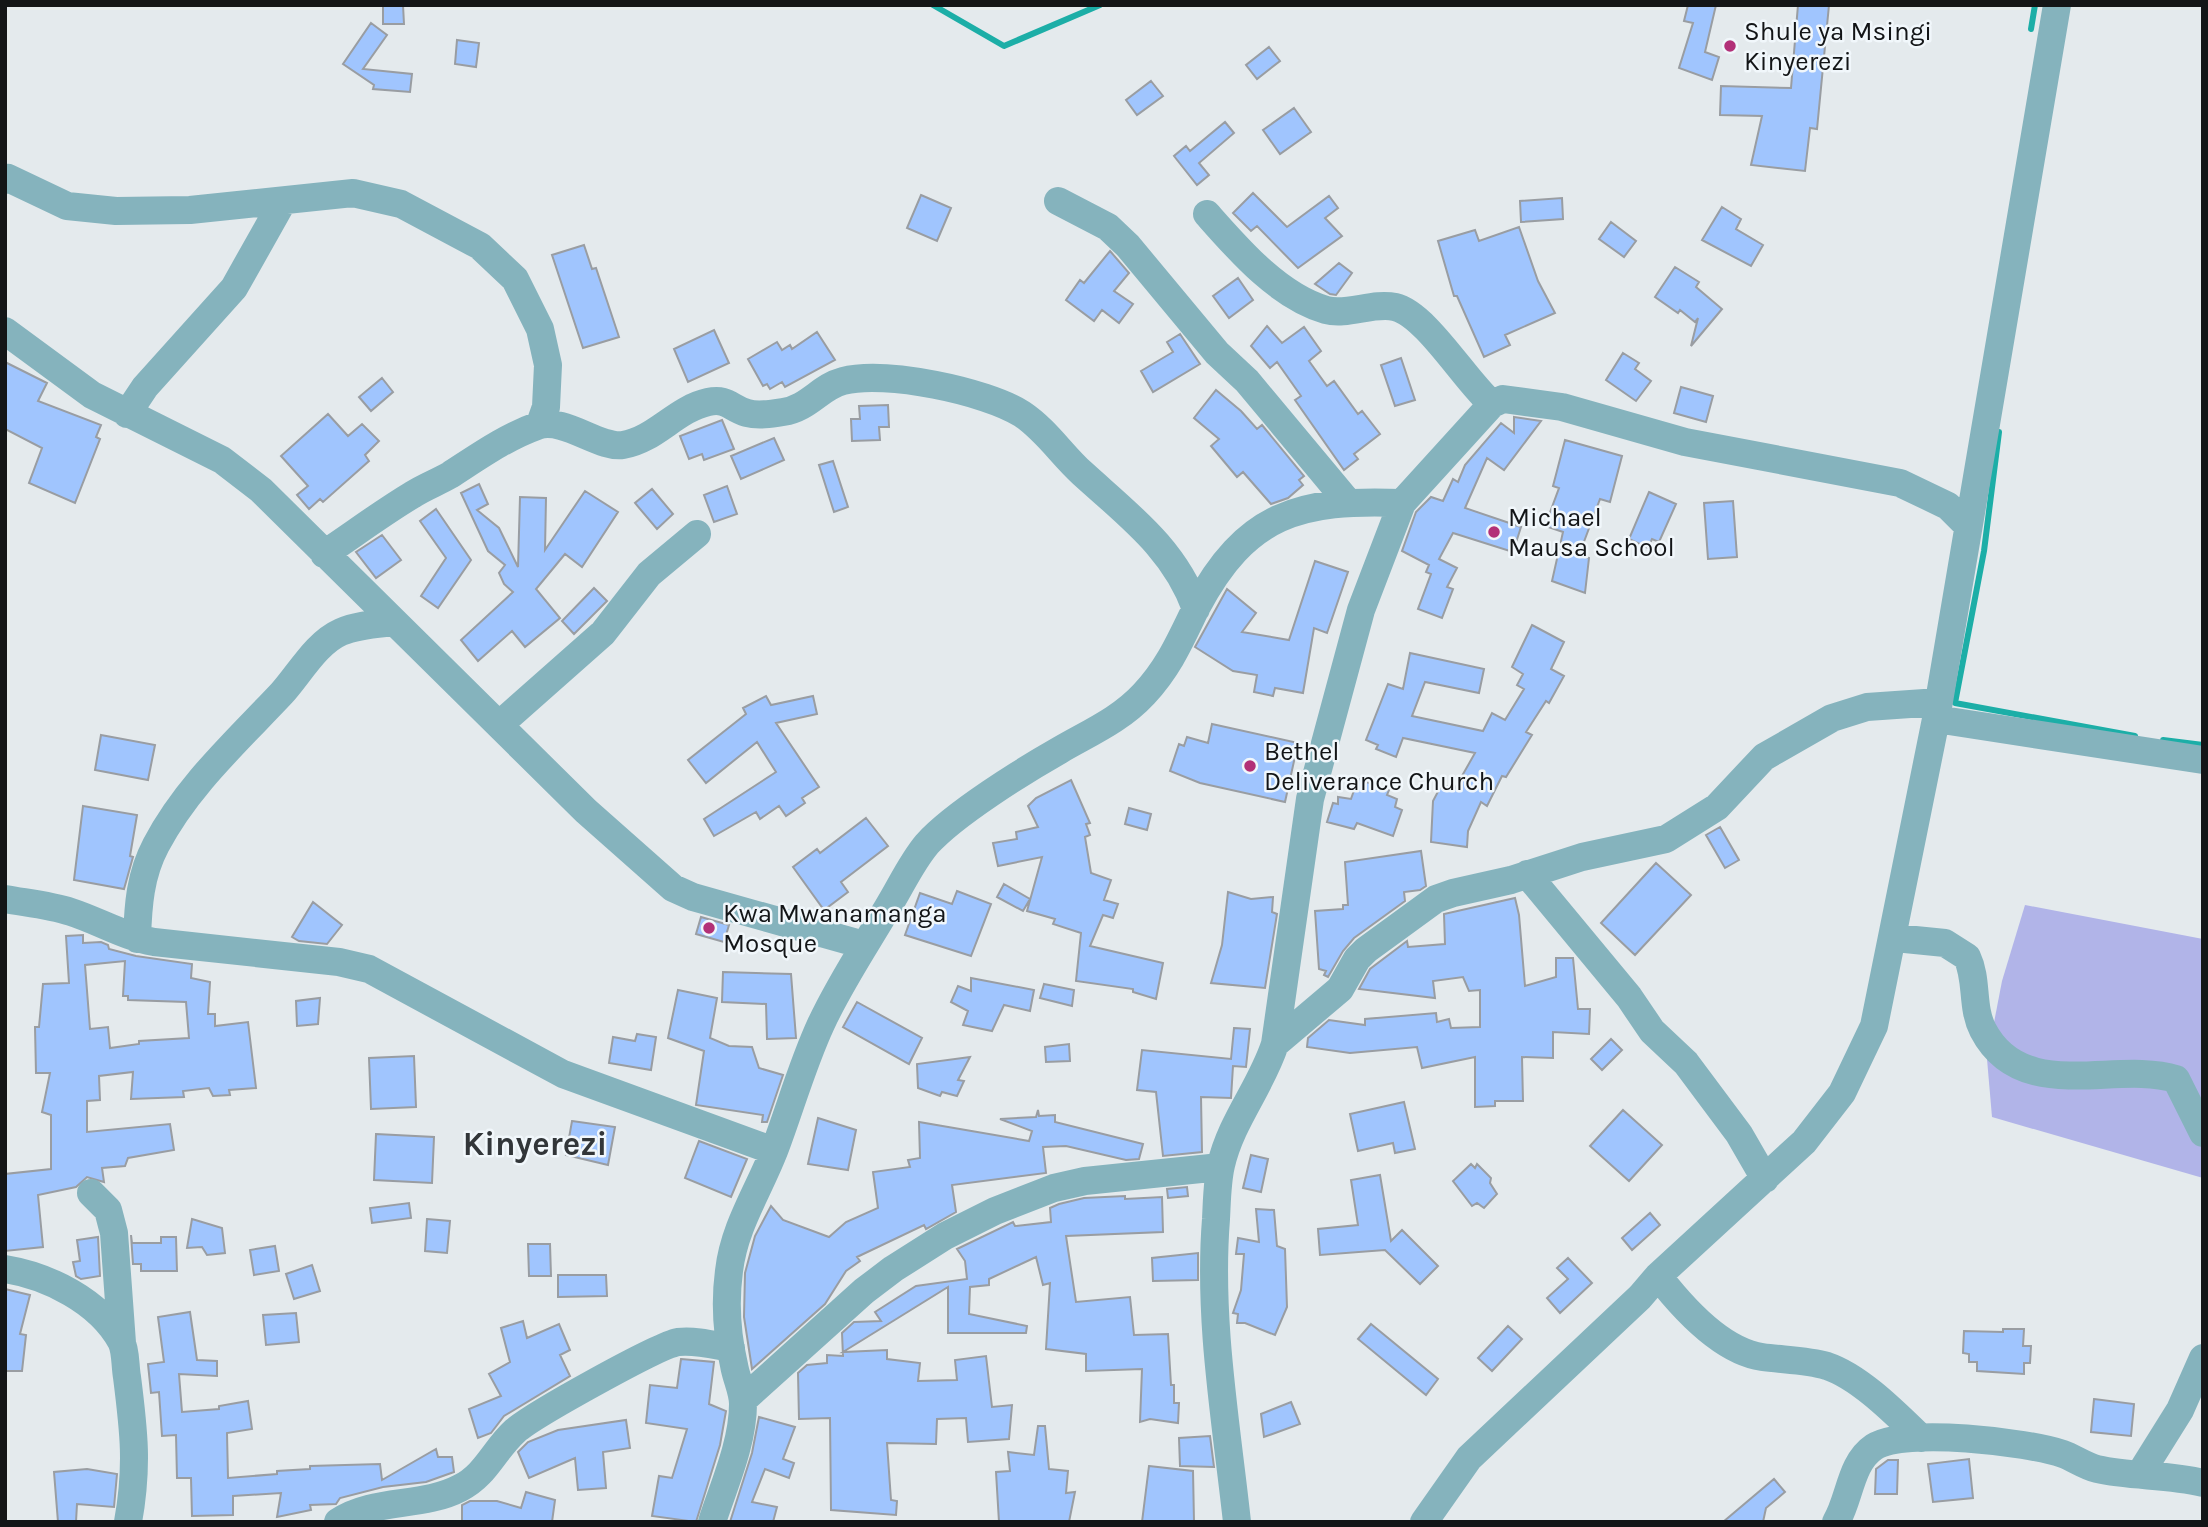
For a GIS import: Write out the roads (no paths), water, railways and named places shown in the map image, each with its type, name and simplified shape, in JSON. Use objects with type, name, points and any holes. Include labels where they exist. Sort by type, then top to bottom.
[{"type":"street","points":[[1424,1522],[1469,1458],[1640,1297],[1657,1276],[1804,1142],[1842,1093],[1874,1026],[1895,938],[1937,710],[2057,5]]},
{"type":"street","points":[[6,178],[67,206],[116,211],[190,210],[353,194],[401,204],[480,246],[515,279],[540,329],[548,365],[546,407],[540,424]]},
{"type":"street","points":[[127,414],[145,387],[234,288],[283,201]]},
{"type":"street","points":[[1058,201],[1108,227],[1128,246],[1217,353],[1247,382],[1347,501]]},
{"type":"street","points":[[1207,214],[1255,268],[1327,311],[1395,307],[1423,326],[1451,356],[1476,390],[1492,404]]},
{"type":"street","points":[[5,331],[92,394],[222,460],[261,490],[586,811],[673,888],[693,897],[864,944]]},
{"type":"street","points":[[324,554],[414,494],[540,424],[586,433],[622,446],[647,437],[683,412],[707,402],[728,402],[744,412],[759,415],[784,412],[803,407],[841,381],[872,377],[968,391],[1022,414],[1052,440],[1081,472],[1133,516],[1187,584],[1196,609]]},
{"type":"street","points":[[1237,1522],[1216,1327],[1213,1260],[1220,1167],[1231,1131],[1267,1068],[1275,1044],[1310,799],[1361,610],[1402,503],[1492,404],[1503,399],[1562,407],[1685,442],[1900,483],[1948,506],[1967,524]]},
{"type":"street","points":[[712,1522],[742,1420],[743,1400],[731,1348],[726,1304],[734,1242],[774,1151],[820,1026],[864,944],[926,845],[951,821],[1055,752],[1119,718],[1144,694],[1179,648],[1196,609],[1221,567],[1248,537],[1273,520],[1319,505],[1347,501],[1402,503]]},
{"type":"street","points":[[499,725],[603,633],[649,574],[696,534]]},
{"type":"street","points":[[137,939],[138,899],[155,846],[215,762],[280,694],[320,647],[341,632],[394,622]]},
{"type":"street","points":[[1275,1044],[1340,989],[1357,959],[1366,950],[1436,899],[1583,857],[1667,839],[1717,807],[1764,757],[1832,718],[1867,708],[1937,710],[2203,760]]},
{"type":"street","points":[[1527,874],[1629,997],[1652,1031],[1686,1063],[1739,1134],[1765,1179]]},
{"type":"street","points":[[5,899],[69,911],[122,930],[137,939],[339,962],[369,969],[563,1074],[774,1151]]},
{"type":"street","points":[[1895,938],[1945,943],[1965,955],[1971,969],[1982,1029],[1992,1045],[2011,1059],[2029,1069],[2063,1077],[2159,1076],[2176,1079],[2203,1133]]},
{"type":"street","points":[[743,1400],[883,1276],[945,1236],[995,1211],[1054,1188],[1085,1181],[1220,1167]]},
{"type":"street","points":[[91,1193],[108,1210],[114,1233],[122,1343],[136,1469],[128,1522]]},
{"type":"street","points":[[5,1269],[25,1272],[51,1283],[94,1308],[122,1343]]},
{"type":"street","points":[[1657,1276],[1684,1309],[1715,1334],[1759,1357],[1828,1366],[1884,1402],[1921,1438]]},
{"type":"street","points":[[338,1522],[368,1508],[414,1502],[456,1490],[478,1479],[514,1431],[662,1347],[692,1342],[731,1348]]},
{"type":"street","points":[[2140,1474],[2180,1410],[2203,1358]]},
{"type":"street","points":[[1836,1522],[1861,1459],[1875,1446],[1921,1438],[2000,1440],[2062,1453],[2096,1469],[2203,1483]]},
{"type":"waterway","points":[[933,5],[1004,46],[1100,5]]},
{"type":"waterway","points":[[2031,29],[2035,5]]},
{"type":"waterway","points":[[1999,432],[1984,551],[1955,703],[2135,736]]},
{"type":"waterway","points":[[2163,740],[2203,745]]},
{"type":"place","name":"Shule ya Msingi Kinyerezi","points":[[1730,46]]},
{"type":"place","name":"Michael Mausa School","points":[[1494,532]]},
{"type":"place","name":"Bethel Deliverance Church","points":[[1250,766]]},
{"type":"place","name":"Kwa Mwanamanga Mosque","points":[[709,928]]},
{"type":"district","name":"Kinyerezi","points":[[535,1144]]}]
